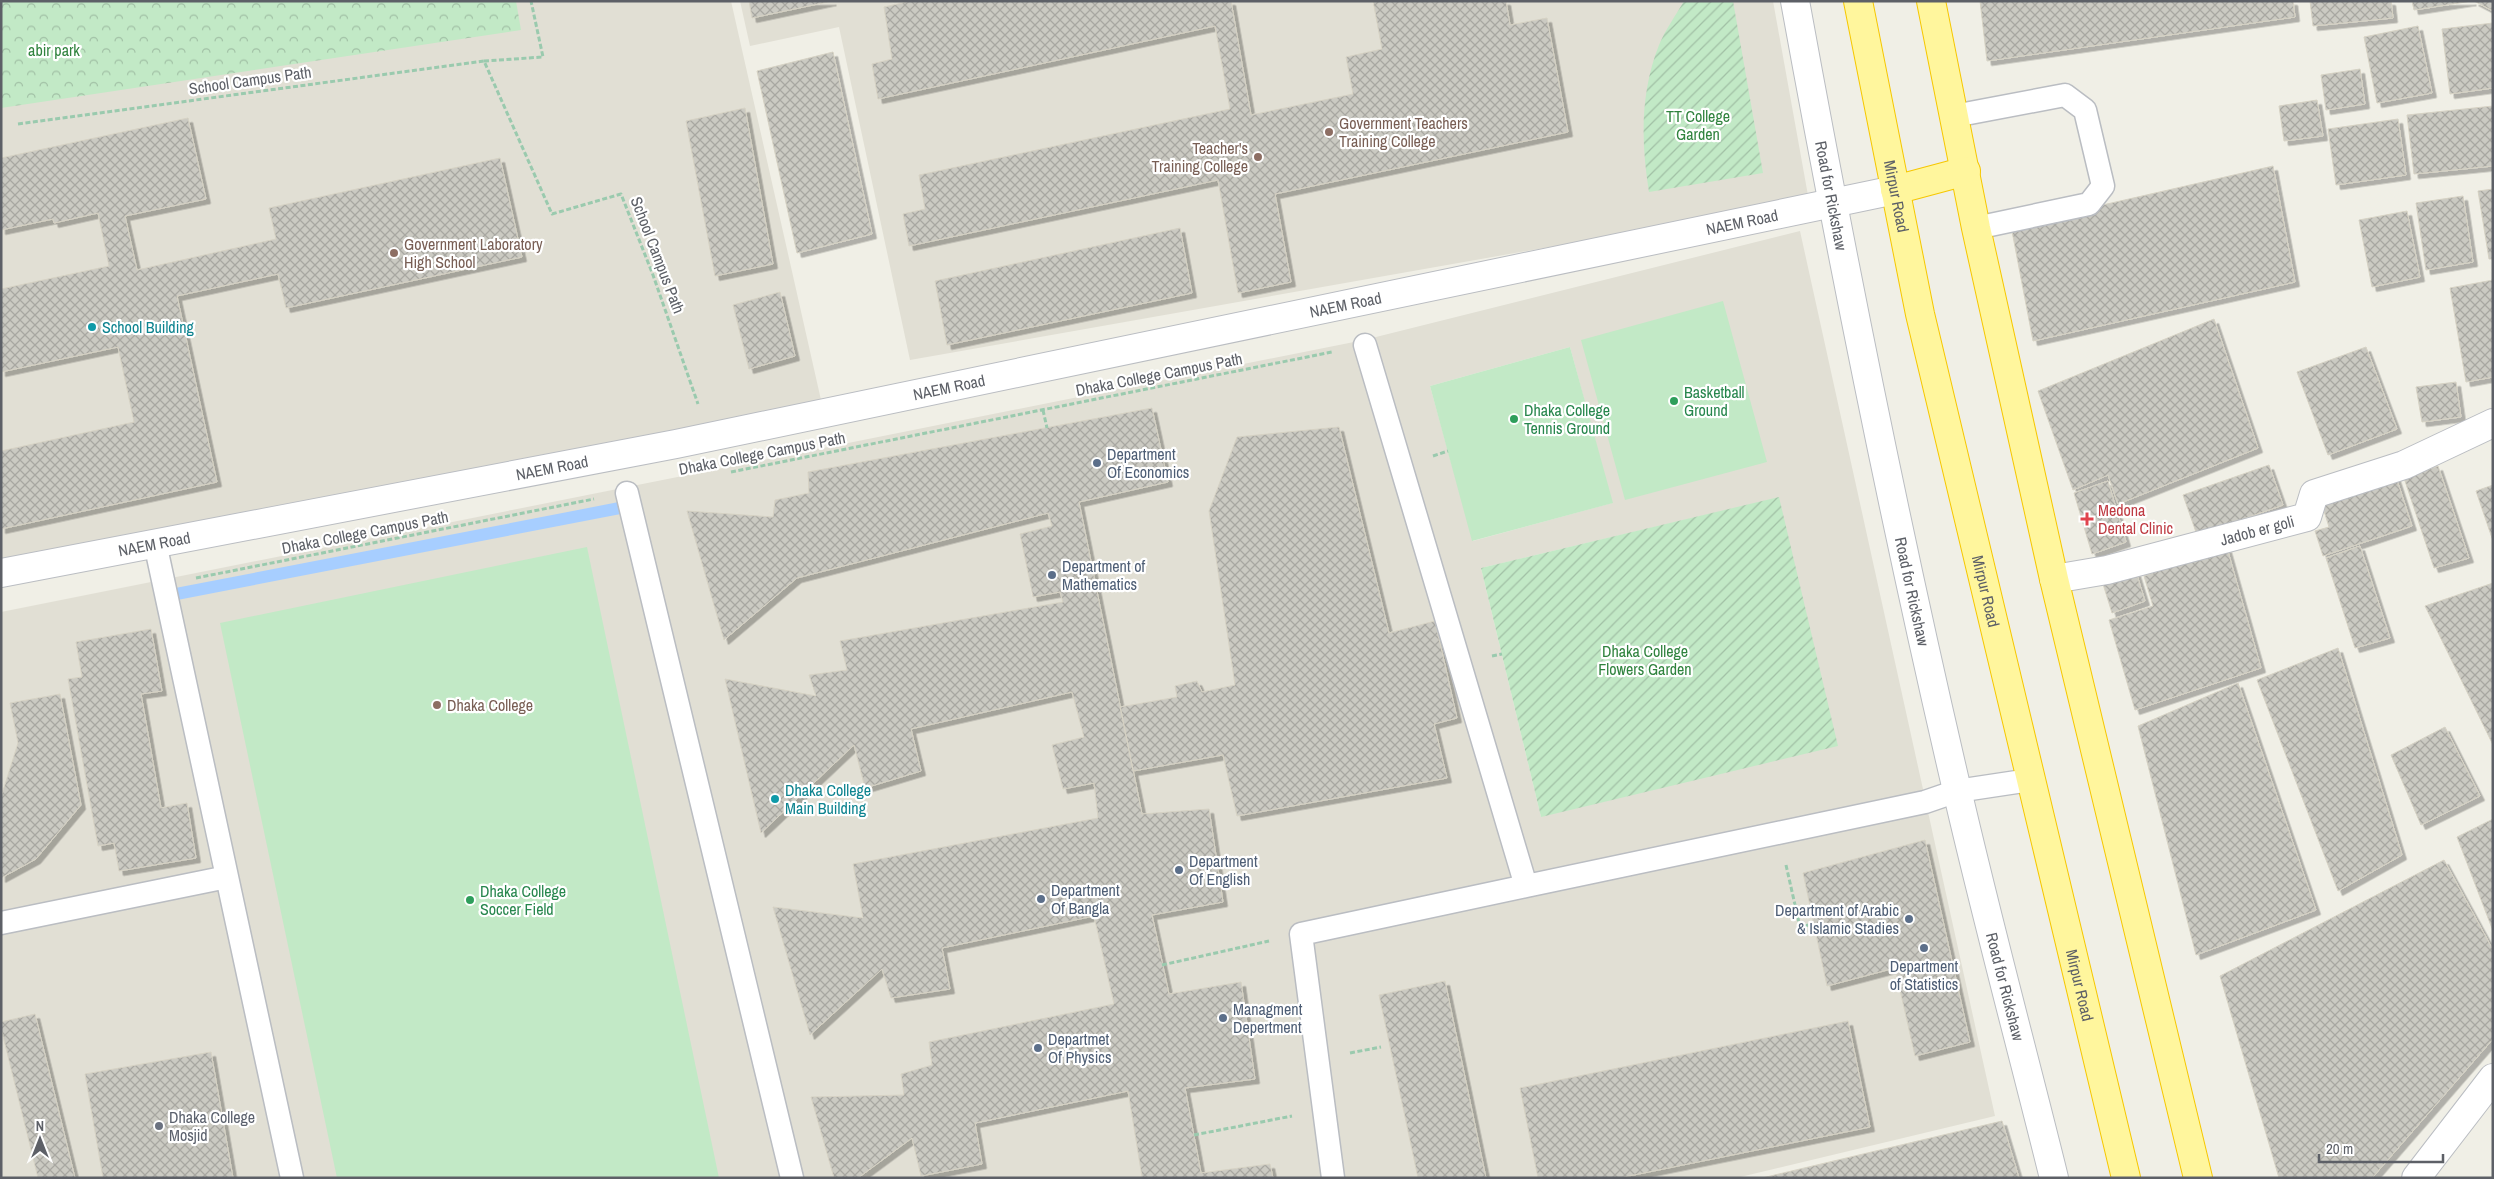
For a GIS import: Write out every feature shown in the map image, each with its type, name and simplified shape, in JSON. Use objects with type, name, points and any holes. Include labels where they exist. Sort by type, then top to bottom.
[{"type":"highway","name":"Mirpur Road","points":[[1858,1],[1920,314],[2126,1178]]},
{"type":"highway","points":[[1931,1],[1976,228],[2054,579],[2198,1178]]},
{"type":"highway","points":[[1895,190],[1966,171]]},
{"type":"street","name":"Road for Rickshaw","points":[[1795,1],[1831,202],[1881,448],[1957,792],[2054,1178]]},
{"type":"street","name":"NAEM Road","points":[[1,573],[709,438],[1353,302],[1748,223],[1831,202],[1895,190]]},
{"type":"street","name":"Jadob er goli","points":[[2054,579],[2107,570],[2307,517],[2314,494],[2404,465],[2493,423]]},
{"type":"street","points":[[2416,1178],[2493,1078]]},
{"type":"lane","points":[[1954,116],[2065,95],[2085,110],[2103,186],[2089,204],[1976,228]]},
{"type":"lane","points":[[1365,345],[1526,886]]},
{"type":"lane","points":[[627,493],[792,1178]]},
{"type":"lane","points":[[155,543],[292,1178]]},
{"type":"lane","points":[[1333,1178],[1301,934],[1925,802],[1957,792],[2030,780]]},
{"type":"lane","points":[[1,923],[227,877]]},
{"type":"path","name":"School Campus Path","points":[[18,124],[484,61],[543,58],[531,1]]},
{"type":"path","name":"School Campus Path","points":[[484,61],[552,214],[621,194],[654,275],[709,438]]},
{"type":"path","name":"Dhaka College Campus Path","points":[[724,473],[1365,345]]},
{"type":"path","points":[[1043,410],[1047,428]]},
{"type":"path","name":"Dhaka College Campus Path","points":[[164,584],[627,493]]},
{"type":"path","points":[[1779,833],[1800,927],[1814,924]]},
{"type":"path","points":[[1162,965],[1301,934]]},
{"type":"path","points":[[1194,1135],[1324,1110]]},
{"type":"shaded area","name":"Government Laboratory High School","points":[[1,1],[731,1],[821,400],[709,426],[1,563]]},
{"type":"shaded area","name":"Government Teachers Training College","points":[[740,1],[1773,1],[1809,201],[910,360],[839,27],[750,46]]},
{"type":"shaded area","name":"Dhaka College","points":[[1800,231],[1995,1116],[1736,1178],[1486,1178],[1445,981],[1379,995],[1418,1178],[1273,1178],[1270,1164],[1201,1173],[1185,1088],[1255,1079],[1241,983],[1169,994],[1152,915],[1223,901],[1142,814],[1133,771],[1223,755],[1237,816],[1447,778],[1434,724],[1457,718],[1435,621],[1389,633],[1338,427],[1237,437],[1209,511],[1235,685],[1202,692],[1197,681],[1177,697],[1120,707],[1079,502],[1167,482],[1152,408],[808,472],[809,493],[775,500],[773,517],[687,511],[725,640],[797,578],[1048,513],[1052,526],[1021,534],[1032,596],[1060,592],[1063,602],[840,641],[847,670],[809,675],[816,696],[725,680],[761,832],[854,745],[865,788],[921,771],[911,729],[1072,692],[1084,737],[1052,746],[1063,789],[1094,783],[1098,818],[853,864],[863,918],[773,907],[810,1035],[882,969],[891,998],[950,989],[942,948],[1094,916],[1114,1004],[929,1042],[932,1065],[901,1074],[904,1095],[812,1097],[834,1178],[233,1178],[211,1052],[85,1074],[103,1178],[75,1178],[35,1014],[1,1022],[1,878],[36,859],[81,805],[60,694],[10,703],[18,743],[1,797],[1,612],[1364,340]],"holes":[[[1570,347],[1612,503],[1473,541],[1430,386]],[[1778,498],[1541,817],[1481,568]],[[151,629],[162,691],[141,694],[161,808],[187,803],[196,858],[119,871],[114,843],[98,846],[68,680],[82,677]],[[1925,841],[1970,1042],[1915,1056],[1895,968],[1827,985],[1803,873]]]},
{"type":"shaded area","points":[[1,1028],[38,1178],[1,1178]]},
{"type":"shaded area","points":[[1128,1091],[1142,1177],[858,1178],[912,1138]]},
{"type":"green space","name":"abir park","points":[[1,1],[516,1],[521,30],[1,108]]},
{"type":"green space","name":"TT College Garden","points":[[1684,1],[1733,1],[1763,173],[1649,192],[1644,137],[1645,100],[1648,81],[1661,39]]},
{"type":"green space","name":"Basketball Ground","points":[[1723,301],[1767,462],[1625,500],[1581,340]]},
{"type":"green space","name":"Dhaka College Tennis Ground","points":[[1570,347],[1613,503],[1472,541],[1430,386]]},
{"type":"green space","name":"Dhaka College Flowers Garden","points":[[1779,497],[1838,746],[1541,817],[1481,568]]},
{"type":"green space","name":"Dhaka College Soccer Field","points":[[587,547],[719,1178],[337,1178],[220,623]]},
{"type":"building","points":[[749,1],[832,1],[752,18]]},
{"type":"building","points":[[911,1],[1231,1],[1251,115],[1353,94],[1346,57],[1382,49],[1373,1],[1506,1],[1510,25],[1547,18],[1568,132],[1275,194],[1291,282],[1238,293],[1218,180],[909,246],[903,214],[925,209],[919,175],[1230,109],[1215,26],[878,99],[872,64],[892,59],[884,7]]},
{"type":"building","points":[[1980,1],[2293,1],[2295,17],[1987,61]]},
{"type":"building","points":[[2310,1],[2391,1],[2393,18],[2313,26]]},
{"type":"building","points":[[2412,1],[2472,1],[2414,10]]},
{"type":"building","points":[[2474,1],[2493,1],[2493,11]]},
{"type":"building","points":[[2493,23],[2493,88],[2450,94],[2442,29]]},
{"type":"building","points":[[2418,26],[2432,93],[2377,103],[2364,37]]},
{"type":"building","points":[[833,52],[872,234],[797,253],[757,71]]},
{"type":"building","points":[[2360,69],[2365,104],[2326,110],[2321,75]]},
{"type":"building","points":[[2317,100],[2323,136],[2284,141],[2279,106]]},
{"type":"building","points":[[2493,106],[2493,166],[2414,174],[2407,115]]},
{"type":"building","points":[[745,108],[773,264],[715,276],[686,121]]},
{"type":"building","name":"School Building","points":[[188,118],[206,199],[125,216],[137,270],[276,239],[269,208],[500,158],[522,257],[286,308],[278,274],[177,296],[217,482],[1,529],[1,451],[134,422],[118,347],[1,372],[1,289],[109,266],[98,213],[54,223],[53,219],[1,230],[1,158]]},
{"type":"building","points":[[2398,119],[2406,175],[2336,185],[2328,129]]},
{"type":"building","points":[[2273,166],[2295,282],[2033,341],[2011,226]]},
{"type":"building","points":[[2493,189],[2493,259],[2489,259],[2478,191]]},
{"type":"building","points":[[2463,196],[2473,262],[2426,270],[2416,203]]},
{"type":"building","points":[[2407,211],[2420,277],[2372,287],[2359,220]]},
{"type":"building","points":[[1180,228],[1192,293],[947,345],[935,281]]},
{"type":"building","points":[[2493,280],[2493,377],[2466,382],[2450,288]]},
{"type":"building","points":[[780,292],[795,356],[749,369],[733,305]]},
{"type":"building","points":[[2214,319],[2258,448],[2118,504],[2108,475],[2073,490],[2038,391]]},
{"type":"building","points":[[2366,347],[2397,429],[2328,455],[2297,372]]},
{"type":"building","points":[[2456,382],[2461,417],[2422,422],[2416,387]]},
{"type":"building","name":"Dhaka College Main Building","points":[[1152,408],[1168,482],[1079,502],[1142,814],[1209,809],[1223,902],[1152,915],[1169,994],[1241,982],[1255,1079],[1185,1088],[1201,1173],[1270,1164],[1273,1178],[1138,1178],[1142,1177],[1128,1091],[975,1123],[982,1164],[921,1176],[912,1138],[858,1178],[834,1178],[811,1097],[904,1095],[901,1074],[932,1065],[929,1042],[1114,1004],[1094,916],[942,948],[950,989],[891,998],[882,969],[810,1035],[773,907],[863,918],[853,864],[1098,818],[1094,783],[1063,789],[1052,745],[1084,737],[1072,692],[911,729],[921,771],[865,788],[854,745],[761,833],[725,679],[816,696],[809,675],[847,670],[840,641],[1063,602],[1060,592],[1033,597],[1020,534],[1052,526],[1048,513],[797,578],[724,640],[687,511],[773,517],[775,500],[809,493],[808,472]]},
{"type":"building","points":[[1339,427],[1389,633],[1435,621],[1457,718],[1434,724],[1447,778],[1237,816],[1223,755],[1133,771],[1120,707],[1177,697],[1175,686],[1197,681],[1202,692],[1235,685],[1209,511],[1237,437]]},
{"type":"building","points":[[2269,465],[2283,505],[2197,535],[2183,495]]},
{"type":"building","points":[[2438,466],[2469,558],[2434,568],[2404,478]]},
{"type":"building","points":[[2395,474],[2412,526],[2323,556],[2315,531],[2329,527],[2320,498]]},
{"type":"building","points":[[2108,481],[2126,542],[2092,554],[2074,493]]},
{"type":"building","points":[[2493,485],[2493,541],[2476,491]]},
{"type":"building","points":[[2360,546],[2390,638],[2355,648],[2326,558]]},
{"type":"building","points":[[2227,548],[2261,668],[2135,710],[2109,620],[2153,606],[2144,576]]},
{"type":"building","points":[[2136,572],[2145,601],[2112,613],[2103,584]]},
{"type":"building","points":[[2493,583],[2493,745],[2425,606]]},
{"type":"building","points":[[151,629],[162,691],[141,694],[161,808],[187,803],[196,858],[119,871],[114,843],[98,846],[68,679],[82,677],[76,642]]},
{"type":"building","points":[[2338,648],[2402,855],[2338,891],[2257,680]]},
{"type":"building","points":[[2238,683],[2316,910],[2196,955],[2138,726]]},
{"type":"building","points":[[60,694],[81,805],[36,859],[1,878],[1,797],[18,743],[10,703]]},
{"type":"building","points":[[2445,727],[2480,796],[2421,825],[2391,755]]},
{"type":"building","points":[[2493,819],[2493,931],[2457,837]]},
{"type":"building","points":[[1925,840],[1970,1042],[1915,1056],[1895,968],[1827,986],[1803,873]]},
{"type":"building","points":[[2444,860],[2493,950],[2493,1039],[2372,1178],[2279,1178],[2220,976]]},
{"type":"building","points":[[1445,981],[1486,1178],[1418,1178],[1379,995]]},
{"type":"building","points":[[35,1014],[75,1178],[38,1178],[1,1028],[1,1022]]},
{"type":"building","points":[[1848,1021],[1870,1127],[1619,1178],[1538,1178],[1520,1088]]},
{"type":"building","name":"Dhaka College Mosjid","points":[[211,1052],[233,1178],[103,1178],[85,1074]]},
{"type":"building","points":[[2002,1121],[2019,1178],[1762,1178]]},
{"type":"waterway","points":[[166,596],[630,506]]},
{"type":"place","name":"Government Teachers Training College","points":[[1329,132]]},
{"type":"place","name":"Teacher's Training College","points":[[1258,157]]},
{"type":"place","name":"Government Laboratory High School","points":[[394,253]]},
{"type":"place","name":"School Building","points":[[92,327]]},
{"type":"place","name":"Basketball Ground","points":[[1674,401]]},
{"type":"place","name":"Dhaka College Tennis Ground","points":[[1514,419]]},
{"type":"place","name":"Department Of Economics","points":[[1097,463]]},
{"type":"place","name":"Medona Dental Clinic","points":[[2087,519]]},
{"type":"place","name":"Department of Mathematics","points":[[1052,575]]},
{"type":"place","name":"Dhaka College","points":[[437,705]]},
{"type":"place","name":"Dhaka College Main Building","points":[[775,799]]},
{"type":"place","name":"Department Of English","points":[[1179,870]]},
{"type":"place","name":"Department Of Bangla","points":[[1041,899]]},
{"type":"place","name":"Dhaka College Soccer Field","points":[[470,900]]},
{"type":"place","name":"Department of Arabic & Islamic Stadies","points":[[1909,919]]},
{"type":"place","name":"Department of Statistics","points":[[1924,948]]},
{"type":"place","name":"Managment Depertment","points":[[1223,1018]]},
{"type":"place","name":"Departmet Of Physics","points":[[1038,1048]]},
{"type":"place","name":"Dhaka College Mosjid","points":[[159,1126]]}]
